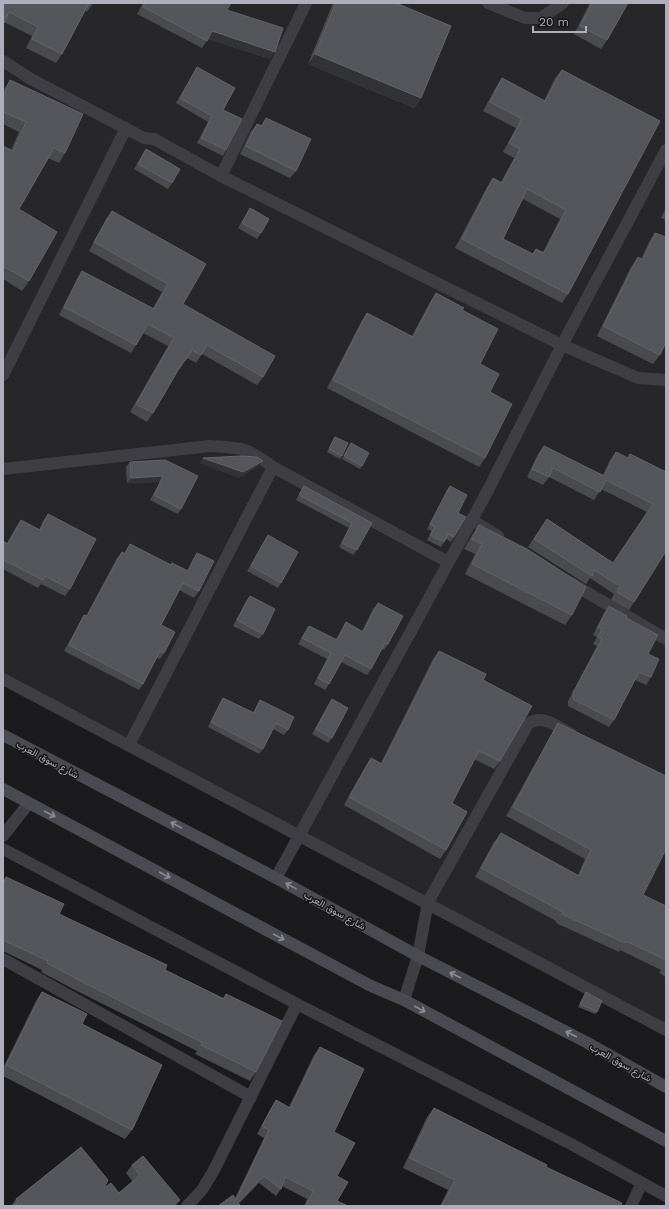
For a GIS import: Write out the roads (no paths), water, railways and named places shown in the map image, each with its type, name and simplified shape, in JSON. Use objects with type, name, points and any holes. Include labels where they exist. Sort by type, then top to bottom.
[{"type":"main road","name":"شارع سوق العرب","points":[[3,735],[276,878],[418,956],[586,1042],[666,1087]]},
{"type":"main road","points":[[3,789],[371,986],[404,1000],[666,1141]]},
{"type":"street","points":[[221,176],[306,3]]},
{"type":"street","points":[[488,3],[525,18],[541,18],[563,3]]},
{"type":"street","points":[[3,61],[31,79],[144,138],[154,140],[221,176],[562,345],[638,378],[666,380]]},
{"type":"street","points":[[3,375],[126,128]]},
{"type":"street","points":[[276,878],[472,520],[562,345],[666,150]]},
{"type":"street","points":[[3,469],[210,446],[243,448],[256,454],[273,467],[448,562]]},
{"type":"street","points":[[129,745],[273,467]]},
{"type":"street","points":[[472,520],[505,541]]},
{"type":"street","points":[[559,575],[612,609],[666,639]]},
{"type":"street","points":[[3,679],[428,902],[666,1030]]},
{"type":"street","points":[[404,1000],[418,956],[428,902],[528,724],[534,719],[541,719],[583,739]]},
{"type":"street","points":[[3,836],[29,803]]},
{"type":"street","points":[[3,850],[297,1004],[571,1144],[666,1196]]},
{"type":"street","points":[[3,960],[251,1097]]},
{"type":"street","points":[[187,1206],[202,1190],[214,1170],[297,1004]]},
{"type":"street","points":[[631,1206],[642,1183]]}]
